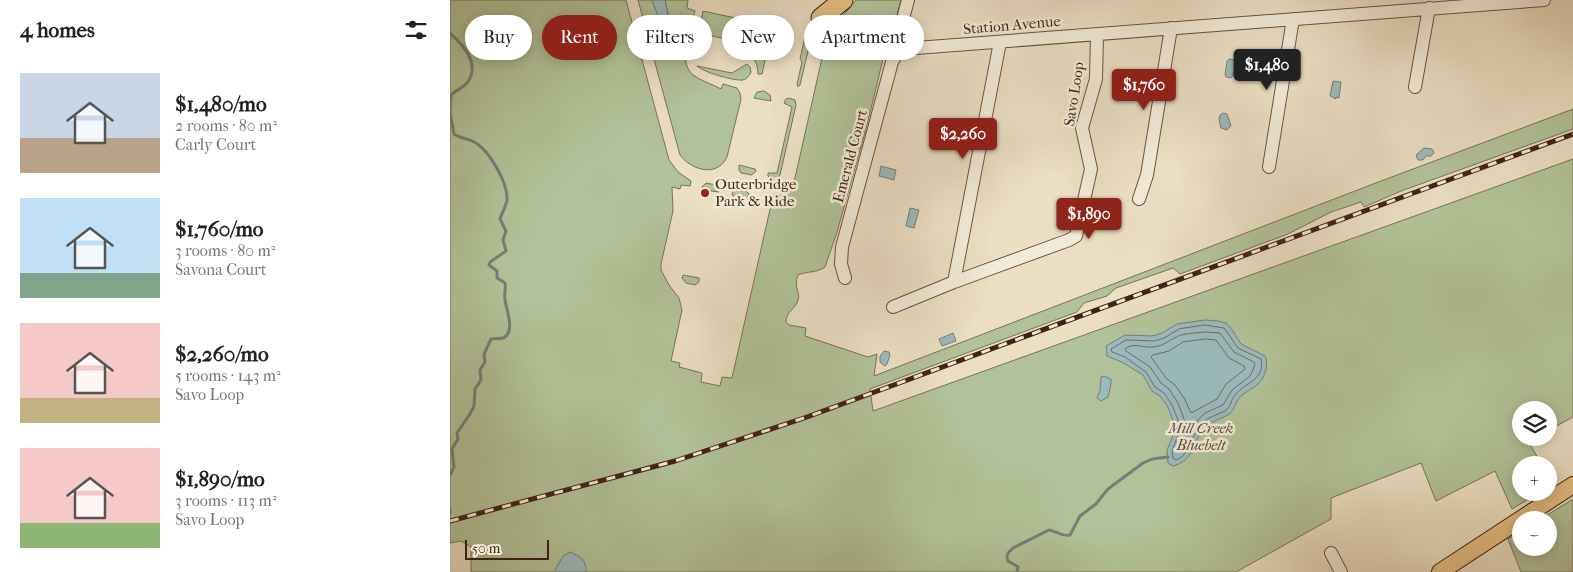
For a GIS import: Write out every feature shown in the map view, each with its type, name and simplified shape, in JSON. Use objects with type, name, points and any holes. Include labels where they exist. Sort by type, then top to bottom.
[{"type":"main road","points":[[1440,572],[1573,485]]},
{"type":"street","points":[[904,15],[908,0]]},
{"type":"street","name":"Station Avenue","points":[[924,47],[1544,0]]},
{"type":"street","points":[[1415,87],[1429,8]]},
{"type":"street","points":[[1269,167],[1293,19]]},
{"type":"street","points":[[1139,199],[1147,175],[1171,28]]},
{"type":"street","name":"Savo Loop","points":[[892,307],[1076,236],[1091,169],[1082,128],[1096,78],[1097,34]]},
{"type":"street","points":[[954,282],[1000,42]]},
{"type":"street","name":"Emerald Court","points":[[845,278],[841,264],[842,247],[893,60]]},
{"type":"street","points":[[1331,554],[1341,572]]},
{"type":"green space","name":"Mill Creek Bluebelt","points":[[450,0],[626,0],[630,15],[627,15],[627,60],[642,60],[669,160],[678,172],[691,181],[690,186],[681,185],[680,189],[672,187],[673,211],[661,264],[661,270],[679,298],[682,310],[671,361],[680,363],[679,367],[702,373],[701,382],[720,386],[722,377],[732,378],[773,196],[787,192],[795,178],[822,60],[883,60],[866,129],[837,232],[825,267],[798,275],[796,283],[799,297],[786,318],[786,322],[789,325],[806,328],[805,336],[868,357],[877,354],[874,376],[1573,109],[1573,129],[1401,191],[1364,207],[1361,202],[1331,212],[1288,234],[1180,274],[1173,268],[1116,288],[1107,296],[1084,303],[1077,312],[870,389],[873,411],[1573,159],[1573,417],[1557,426],[1557,401],[1512,401],[1512,446],[1531,446],[1537,456],[1512,456],[1512,501],[1525,501],[1512,509],[1495,471],[1436,501],[1421,463],[1331,498],[1331,519],[1236,572],[471,572],[471,547],[461,541],[450,543]]},
{"type":"green space","points":[[638,0],[652,0],[658,15],[642,15]]},
{"type":"green space","points":[[665,0],[688,0],[687,8],[695,11],[694,15],[668,15]]},
{"type":"green space","name":"Mill Creek Bluebelt","points":[[856,0],[901,0],[897,15],[844,15]]},
{"type":"green space","points":[[703,11],[722,15],[722,38],[712,36],[712,15],[702,15]]},
{"type":"green space","points":[[804,41],[804,60],[806,60],[798,87],[802,62],[800,59]]},
{"type":"green space","points":[[654,60],[686,60],[688,69],[693,75],[721,89],[723,84],[737,88],[740,93],[741,99],[727,157],[723,164],[711,170],[704,170],[691,165],[680,155]]},
{"type":"green space","points":[[754,60],[765,60],[762,74],[758,74]]},
{"type":"green space","points":[[747,64],[751,72],[743,80],[718,76],[697,66],[732,73]]},
{"type":"green space","points":[[764,91],[770,95],[771,101],[754,98],[757,92]]},
{"type":"green space","points":[[789,98],[795,100],[796,105],[780,175],[777,180],[772,180],[768,173],[777,173],[792,107],[784,103]]},
{"type":"green space","points":[[739,165],[755,169],[756,171],[752,175],[741,173]]},
{"type":"green space","points":[[706,183],[716,185],[719,188],[719,192],[703,190],[702,187]]},
{"type":"green space","points":[[734,190],[746,191],[749,194],[749,199],[733,196]]},
{"type":"green space","points":[[683,275],[699,278],[699,282],[695,285],[686,283],[682,278]]},
{"type":"green space","points":[[1573,499],[1573,572],[1521,572],[1515,556],[1557,556],[1557,511],[1554,511]]},
{"type":"green space","points":[[1512,537],[1512,549],[1508,539]]},
{"type":"water","points":[[652,0],[665,0],[668,15],[658,15]]},
{"type":"water","points":[[1229,59],[1236,62],[1231,78],[1225,75]]},
{"type":"water","points":[[1333,81],[1341,82],[1339,98],[1336,97],[1336,99],[1330,96]]},
{"type":"water","points":[[1223,113],[1227,114],[1231,126],[1227,130],[1221,128],[1219,120],[1220,115]]},
{"type":"water","points":[[1424,148],[1432,149],[1434,153],[1431,156],[1426,156],[1423,160],[1418,160],[1416,155]]},
{"type":"water","points":[[881,166],[896,170],[894,180],[879,176]]},
{"type":"water","points":[[910,208],[919,210],[914,228],[906,226]]},
{"type":"water","points":[[1205,320],[1226,323],[1241,344],[1265,356],[1267,363],[1266,371],[1258,384],[1239,398],[1231,412],[1201,432],[1190,455],[1173,466],[1168,463],[1167,450],[1174,433],[1173,421],[1168,407],[1160,396],[1152,391],[1143,375],[1122,362],[1107,356],[1106,346],[1125,335],[1152,336],[1162,333],[1177,324]]},
{"type":"water","points":[[953,333],[956,341],[942,346],[939,339]]},
{"type":"water","points":[[884,351],[889,352],[890,355],[885,366],[880,362],[880,356]]},
{"type":"water","points":[[1104,376],[1111,379],[1111,384],[1108,397],[1101,401],[1097,398],[1100,391],[1101,377]]},
{"type":"water","points":[[570,552],[582,559],[586,572],[554,572],[563,556]]},
{"type":"waterway","points":[[450,33],[469,56],[472,69],[467,83],[451,95],[450,112],[454,134],[476,143],[487,153],[497,168],[507,193],[507,200],[500,219],[506,231],[503,240],[506,251],[490,262],[489,265],[497,271],[497,278],[505,283],[505,298],[510,326],[507,335],[503,338],[491,339],[484,354],[485,362],[480,370],[481,380],[475,389],[474,406],[457,433],[458,439],[452,449],[454,467],[450,475]]},
{"type":"waterway","points":[[1017,572],[1018,567],[1008,561],[1007,557],[1013,548],[1049,530],[1070,535],[1080,516],[1096,504],[1108,489],[1143,463],[1152,459],[1168,457]]},
{"type":"railway","points":[[450,521],[675,461],[807,417],[1573,134]]},
{"type":"place","name":"Outerbridge Park & Ride","points":[[705,193]]}]
